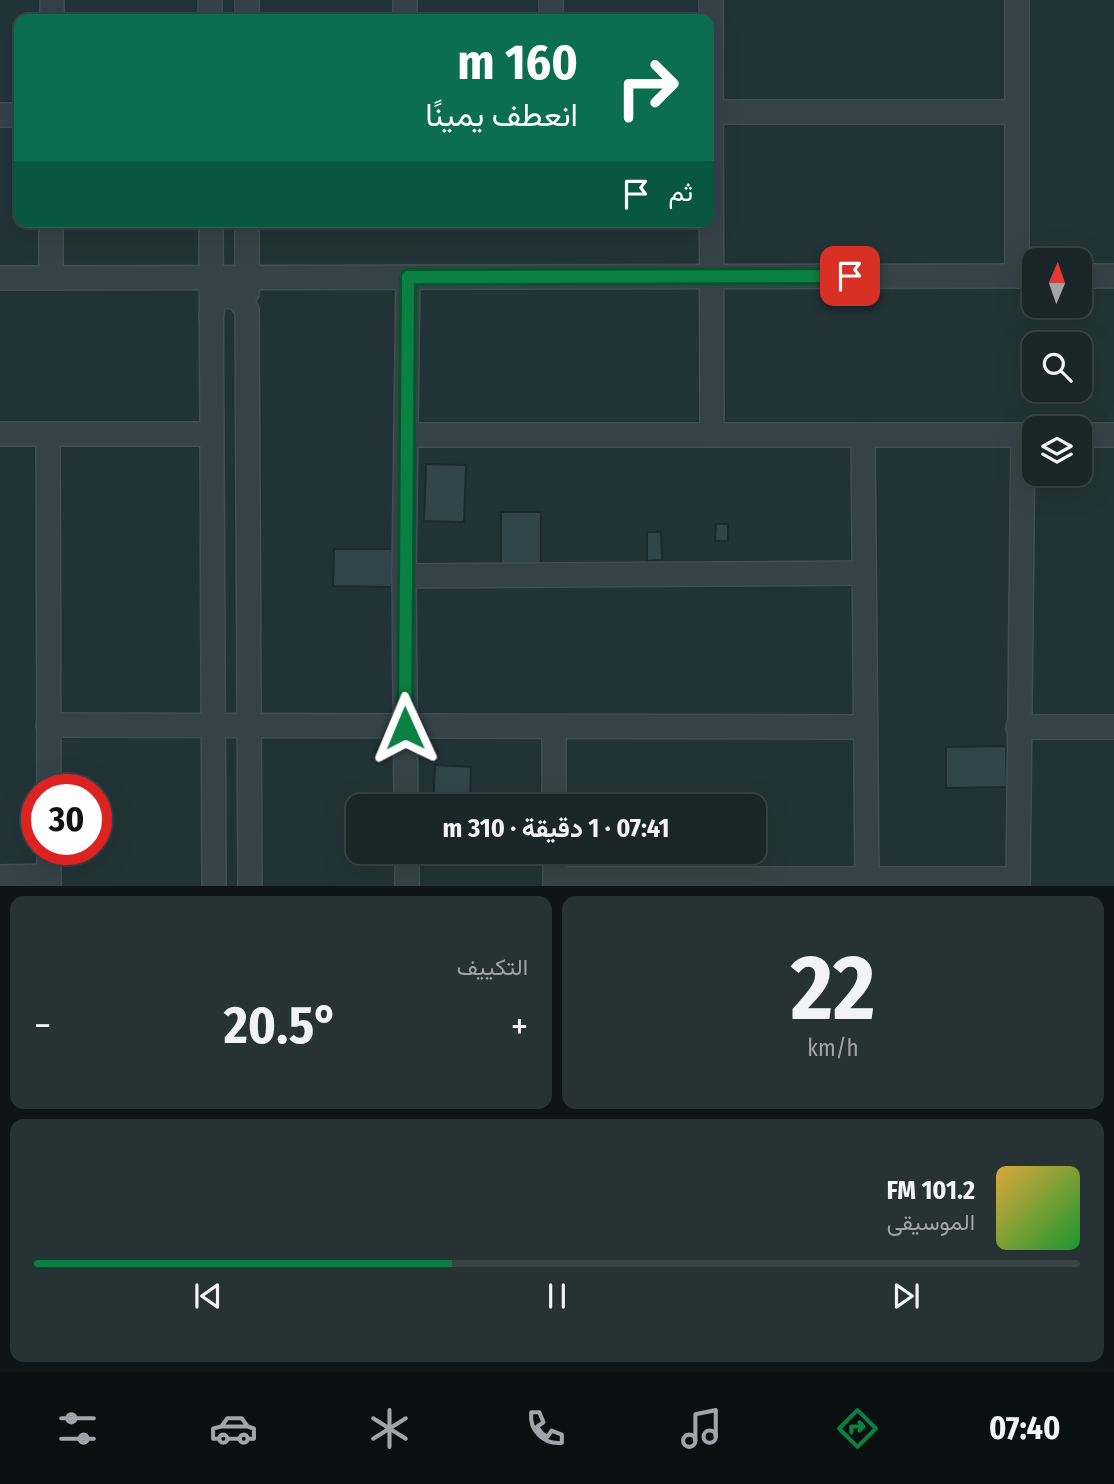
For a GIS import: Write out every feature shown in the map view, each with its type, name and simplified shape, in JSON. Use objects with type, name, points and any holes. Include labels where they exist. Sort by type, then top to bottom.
[{"type":"street","points":[[1017,0],[1017,112],[1024,248]]},
{"type":"street","points":[[714,112],[1017,112]]},
{"type":"street","points":[[51,228],[51,278]]},
{"type":"street","points":[[213,228],[232,288]]},
{"type":"street","points":[[246,228],[232,288],[248,726],[250,886]]},
{"type":"street","points":[[711,228],[712,435]]},
{"type":"street","points":[[0,278],[51,278],[232,288],[408,277],[1022,276]]},
{"type":"street","points":[[1092,276],[1114,276]]},
{"type":"street","points":[[406,794],[404,576],[408,277]]},
{"type":"street","points":[[214,886],[211,318],[214,302],[232,288]]},
{"type":"street","points":[[0,433],[211,434]]},
{"type":"street","points":[[48,434],[49,774]]},
{"type":"street","points":[[405,435],[1022,435]]},
{"type":"street","points":[[863,435],[867,880]]},
{"type":"street","points":[[1092,435],[1114,435]]},
{"type":"street","points":[[555,864],[555,882],[1018,882],[1018,727],[1027,486]]},
{"type":"street","points":[[404,576],[863,573]]},
{"type":"street","points":[[48,725],[405,728],[864,727]]},
{"type":"street","points":[[1018,727],[1114,727]]},
{"type":"street","points":[[554,728],[554,794]]},
{"type":"street","points":[[407,864],[407,886]]},
{"type":"street","points":[[0,877],[49,881]]},
{"type":"building","points":[[426,464],[466,465],[464,522],[424,521]]},
{"type":"building","points":[[501,512],[541,512],[541,575],[501,575]]},
{"type":"building","points":[[716,524],[728,524],[728,541],[715,541]]},
{"type":"building","points":[[647,532],[661,532],[662,560],[647,561]]},
{"type":"building","points":[[334,549],[395,549],[394,587],[333,586]]},
{"type":"building","points":[[1006,746],[1007,787],[946,788],[946,747]]},
{"type":"building","points":[[435,765],[471,767],[470,794],[434,794]]},
{"type":"route","points":[[405,728],[408,277],[850,276]]}]
